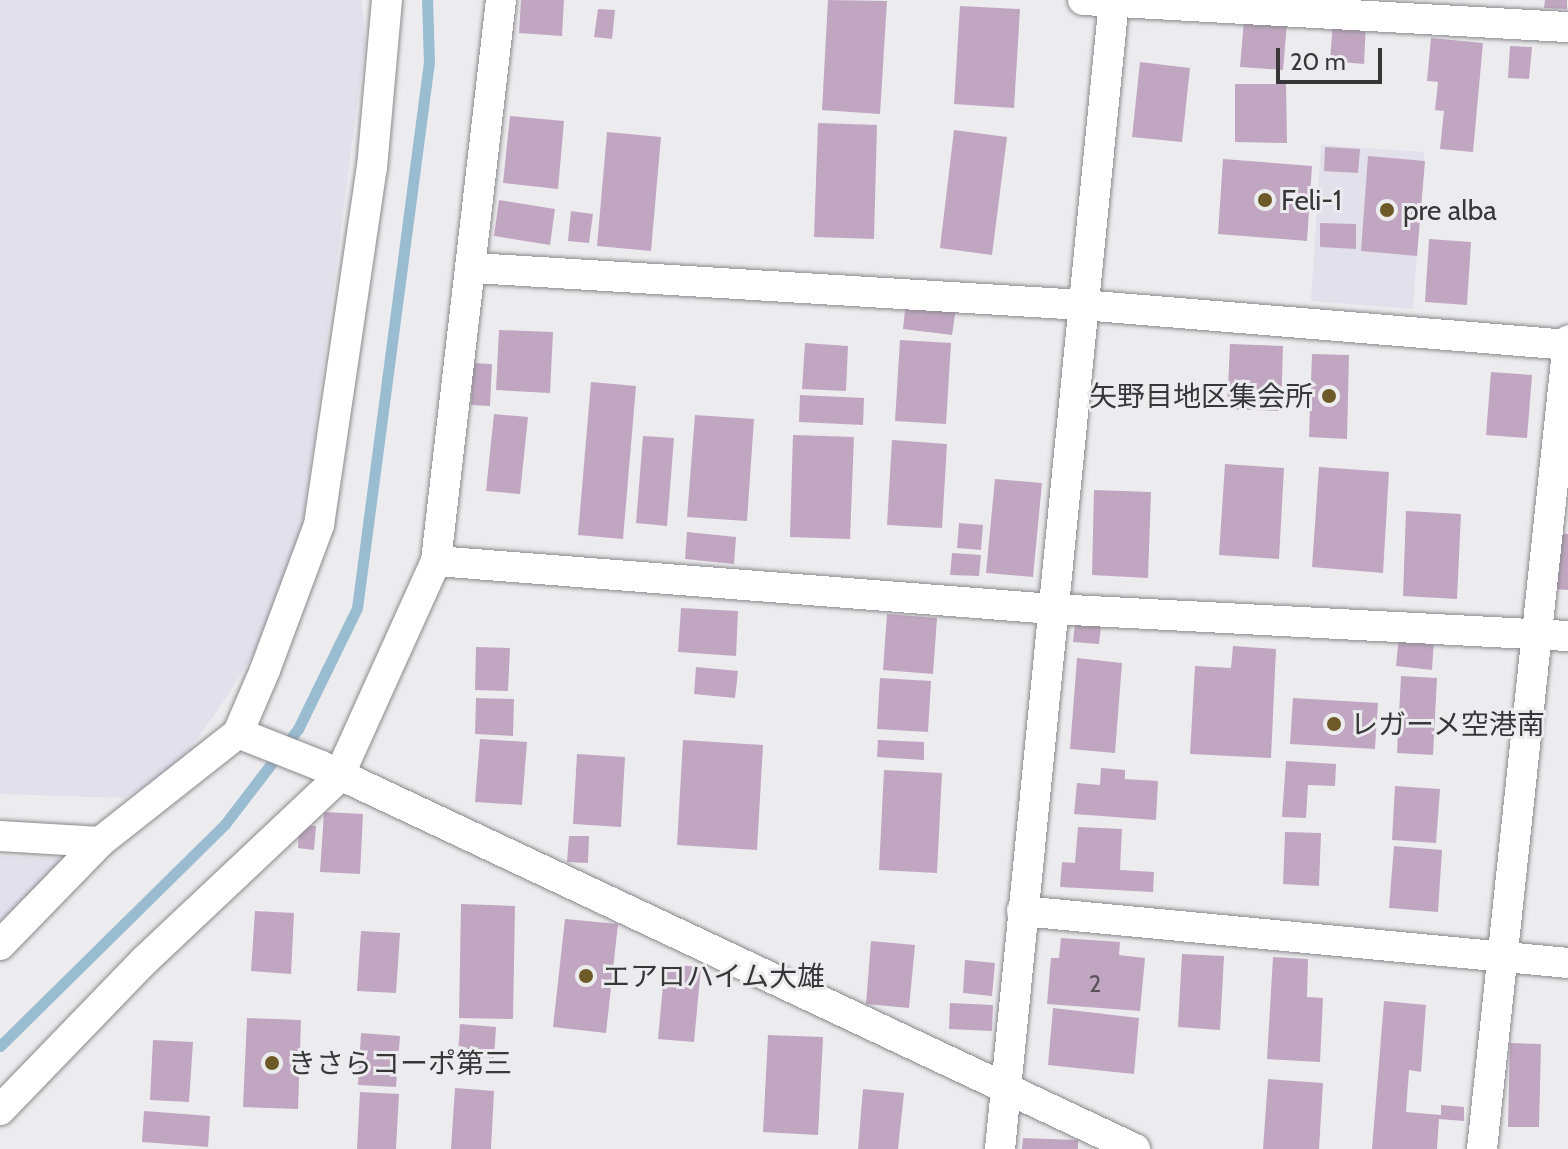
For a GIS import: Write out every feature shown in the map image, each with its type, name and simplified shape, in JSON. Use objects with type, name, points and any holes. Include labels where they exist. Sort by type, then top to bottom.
[{"type":"street","points":[[0,945],[100,842],[238,733],[319,525],[372,168],[387,0]]},
{"type":"street","points":[[0,1110],[329,772],[436,561],[474,268],[501,0]]},
{"type":"street","points":[[1083,0],[1568,27]]},
{"type":"street","points":[[1000,1149],[1114,1]]},
{"type":"street","points":[[474,268],[1082,305],[1568,343],[1482,1149]]},
{"type":"street","points":[[436,561],[1053,609],[1568,636]]},
{"type":"street","points":[[238,733],[329,772],[1005,1085],[1135,1149]]},
{"type":"street","points":[[0,836],[100,842]]},
{"type":"street","points":[[1022,911],[1500,959],[1568,963]]},
{"type":"shaded area","points":[[0,0],[362,0],[365,44],[303,523],[256,649],[226,698],[176,769],[123,798],[0,794]]},
{"type":"shaded area","points":[[1321,145],[1424,152],[1413,309],[1311,301]]},
{"type":"shaded area","points":[[0,856],[67,859],[0,925]]},
{"type":"building","points":[[521,0],[564,0],[562,36],[519,33]]},
{"type":"building","points":[[828,0],[887,1],[880,114],[822,110]]},
{"type":"building","points":[[1545,0],[1567,0],[1567,9],[1544,8]]},
{"type":"building","points":[[960,6],[1020,9],[1014,108],[954,104]]},
{"type":"building","points":[[598,9],[615,10],[612,39],[594,37]]},
{"type":"building","points":[[1244,20],[1287,23],[1283,70],[1240,67]]},
{"type":"building","points":[[1333,20],[1366,23],[1364,64],[1330,61]]},
{"type":"building","points":[[1431,38],[1483,43],[1473,152],[1440,149],[1444,111],[1435,110],[1438,82],[1427,81]]},
{"type":"building","points":[[1510,46],[1532,47],[1529,79],[1508,78]]},
{"type":"building","points":[[1140,62],[1190,68],[1182,142],[1132,137]]},
{"type":"building","points":[[1235,84],[1286,84],[1287,143],[1235,142]]},
{"type":"building","points":[[510,116],[564,121],[558,189],[503,183]]},
{"type":"building","points":[[818,123],[877,125],[874,239],[814,237]]},
{"type":"building","points":[[954,130],[1007,137],[992,255],[940,248]]},
{"type":"building","points":[[607,132],[661,137],[651,251],[597,246]]},
{"type":"building","points":[[1325,147],[1360,149],[1358,173],[1324,171]]},
{"type":"building","points":[[1368,156],[1425,161],[1417,256],[1361,251]]},
{"type":"building","name":"Feli-1","points":[[1223,159],[1312,166],[1307,241],[1218,234]]},
{"type":"building","points":[[499,200],[555,209],[550,245],[494,236]]},
{"type":"building","points":[[571,211],[593,214],[589,243],[568,241]]},
{"type":"building","points":[[1320,223],[1356,224],[1356,249],[1320,247]]},
{"type":"building","points":[[1429,239],[1471,242],[1467,305],[1425,302]]},
{"type":"building","points":[[906,301],[956,308],[952,335],[903,329]]},
{"type":"building","points":[[499,330],[553,332],[550,393],[496,390]]},
{"type":"building","points":[[900,340],[951,343],[946,424],[895,421]]},
{"type":"building","points":[[805,343],[848,346],[846,391],[802,389]]},
{"type":"building","points":[[1230,344],[1283,346],[1281,411],[1227,409]]},
{"type":"building","name":"矢野目地区集会所","points":[[1312,354],[1349,355],[1347,439],[1309,437]]},
{"type":"building","points":[[473,363],[492,364],[490,406],[471,405]]},
{"type":"building","points":[[1491,372],[1532,375],[1527,438],[1486,435]]},
{"type":"building","points":[[591,382],[636,386],[623,539],[578,535]]},
{"type":"building","points":[[800,395],[864,398],[863,425],[799,422]]},
{"type":"building","points":[[494,414],[528,417],[520,494],[486,491]]},
{"type":"building","points":[[695,415],[754,419],[747,521],[687,517]]},
{"type":"building","points":[[793,435],[854,437],[850,539],[790,537]]},
{"type":"building","points":[[643,436],[674,438],[667,526],[636,523]]},
{"type":"building","points":[[892,440],[947,444],[942,528],[887,525]]},
{"type":"building","points":[[1225,464],[1284,468],[1279,559],[1219,555]]},
{"type":"building","points":[[1319,467],[1389,472],[1383,573],[1312,567]]},
{"type":"building","points":[[995,479],[1042,483],[1033,577],[986,573]]},
{"type":"building","points":[[1094,490],[1151,492],[1148,578],[1092,575]]},
{"type":"building","points":[[1406,511],[1461,514],[1457,599],[1403,596]]},
{"type":"building","points":[[959,523],[983,525],[981,550],[957,548]]},
{"type":"building","points":[[687,532],[736,537],[734,564],[685,559]]},
{"type":"building","points":[[1557,534],[1568,534],[1568,590],[1553,589]]},
{"type":"building","points":[[952,553],[981,555],[979,576],[950,575]]},
{"type":"building","points":[[681,608],[738,611],[736,656],[678,652]]},
{"type":"building","points":[[887,614],[937,618],[933,674],[883,670]]},
{"type":"building","points":[[1076,614],[1102,616],[1099,644],[1073,642]]},
{"type":"building","points":[[1399,636],[1434,639],[1432,670],[1396,666]]},
{"type":"building","points":[[1233,646],[1276,649],[1271,758],[1190,754],[1195,666],[1231,668]]},
{"type":"building","points":[[476,647],[510,648],[508,691],[475,690]]},
{"type":"building","points":[[1077,658],[1122,663],[1115,753],[1070,749]]},
{"type":"building","points":[[696,667],[738,671],[735,698],[694,694]]},
{"type":"building","points":[[1401,676],[1437,678],[1433,755],[1397,753]]},
{"type":"building","points":[[880,678],[931,681],[928,732],[877,729]]},
{"type":"building","points":[[476,698],[514,699],[513,736],[475,734]]},
{"type":"building","name":"レガーメ空港南","points":[[1293,698],[1378,703],[1375,749],[1290,744]]},
{"type":"building","points":[[480,739],[527,742],[522,805],[475,802]]},
{"type":"building","points":[[683,740],[763,745],[757,850],[677,845]]},
{"type":"building","points":[[878,740],[924,742],[924,760],[877,757]]},
{"type":"building","points":[[577,754],[625,757],[621,827],[573,824]]},
{"type":"building","points":[[1286,761],[1336,764],[1335,786],[1308,785],[1306,818],[1282,817]]},
{"type":"building","points":[[1101,768],[1125,770],[1125,779],[1158,781],[1156,820],[1074,814],[1077,783],[1100,785]]},
{"type":"building","points":[[884,770],[942,773],[937,873],[879,870]]},
{"type":"building","points":[[1395,786],[1440,789],[1436,843],[1392,840]]},
{"type":"building","points":[[324,812],[363,814],[360,874],[320,872]]},
{"type":"building","points":[[299,826],[316,826],[314,850],[298,848]]},
{"type":"building","points":[[1078,827],[1122,829],[1120,870],[1154,872],[1153,892],[1060,887],[1062,862],[1075,863]]},
{"type":"building","points":[[1285,832],[1321,833],[1319,886],[1283,884]]},
{"type":"building","points":[[569,836],[589,836],[588,863],[567,862]]},
{"type":"building","points":[[1394,846],[1442,850],[1438,912],[1389,908]]},
{"type":"building","points":[[461,904],[515,906],[513,1019],[459,1018]]},
{"type":"building","points":[[255,911],[294,913],[291,974],[251,971]]},
{"type":"building","name":"エアロハイム大雄","points":[[565,919],[618,924],[606,1033],[553,1027]]},
{"type":"building","points":[[361,931],[400,933],[396,993],[357,991]]},
{"type":"building","points":[[1061,938],[1120,942],[1119,955],[1145,958],[1140,1011],[1047,1004],[1051,958],[1059,958]]},
{"type":"building","points":[[871,941],[915,945],[909,1008],[866,1004]]},
{"type":"building","points":[[1182,954],[1224,956],[1220,1030],[1178,1027]]},
{"type":"building","points":[[1273,957],[1308,959],[1307,997],[1323,998],[1320,1062],[1267,1059]]},
{"type":"building","points":[[965,960],[995,963],[992,996],[963,993]]},
{"type":"building","points":[[665,964],[701,967],[694,1042],[658,1039]]},
{"type":"building","points":[[1384,1001],[1426,1005],[1421,1072],[1409,1070],[1406,1112],[1441,1115],[1441,1105],[1464,1107],[1464,1121],[1439,1119],[1437,1149],[1372,1149]]},
{"type":"building","points":[[950,1003],[993,1005],[992,1031],[949,1029]]},
{"type":"building","points":[[1053,1008],[1139,1018],[1134,1074],[1048,1065]]},
{"type":"building","name":"きさらコーポ第三","points":[[247,1018],[301,1020],[298,1109],[243,1107]]},
{"type":"building","points":[[460,1024],[496,1027],[494,1058],[458,1055]]},
{"type":"building","points":[[361,1033],[400,1036],[396,1087],[358,1085]]},
{"type":"building","points":[[768,1035],[823,1037],[818,1135],[763,1132]]},
{"type":"building","points":[[153,1040],[193,1042],[189,1102],[150,1100]]},
{"type":"building","points":[[1510,1043],[1541,1044],[1539,1127],[1508,1127]]},
{"type":"building","points":[[1268,1079],[1323,1083],[1319,1149],[1263,1149]]},
{"type":"building","points":[[455,1088],[494,1091],[491,1149],[451,1149]]},
{"type":"building","points":[[863,1089],[904,1093],[898,1149],[858,1149]]},
{"type":"building","points":[[360,1092],[399,1094],[396,1149],[357,1149]]},
{"type":"building","points":[[144,1111],[210,1116],[208,1147],[142,1142]]},
{"type":"building","points":[[1023,1138],[1078,1140],[1078,1149],[1022,1149]]},
{"type":"waterway","points":[[0,1046],[225,824],[298,729],[357,608],[429,62],[427,0]]},
{"type":"place","name":"Feli-1","points":[[1265,200]]},
{"type":"place","name":"pre alba","points":[[1387,210]]},
{"type":"place","name":"矢野目地区集会所","points":[[1329,396]]},
{"type":"place","name":"レガーメ空港南","points":[[1334,724]]},
{"type":"place","name":"エアロハイム大雄","points":[[586,976]]},
{"type":"place","name":"きさらコーポ第三","points":[[272,1063]]}]
